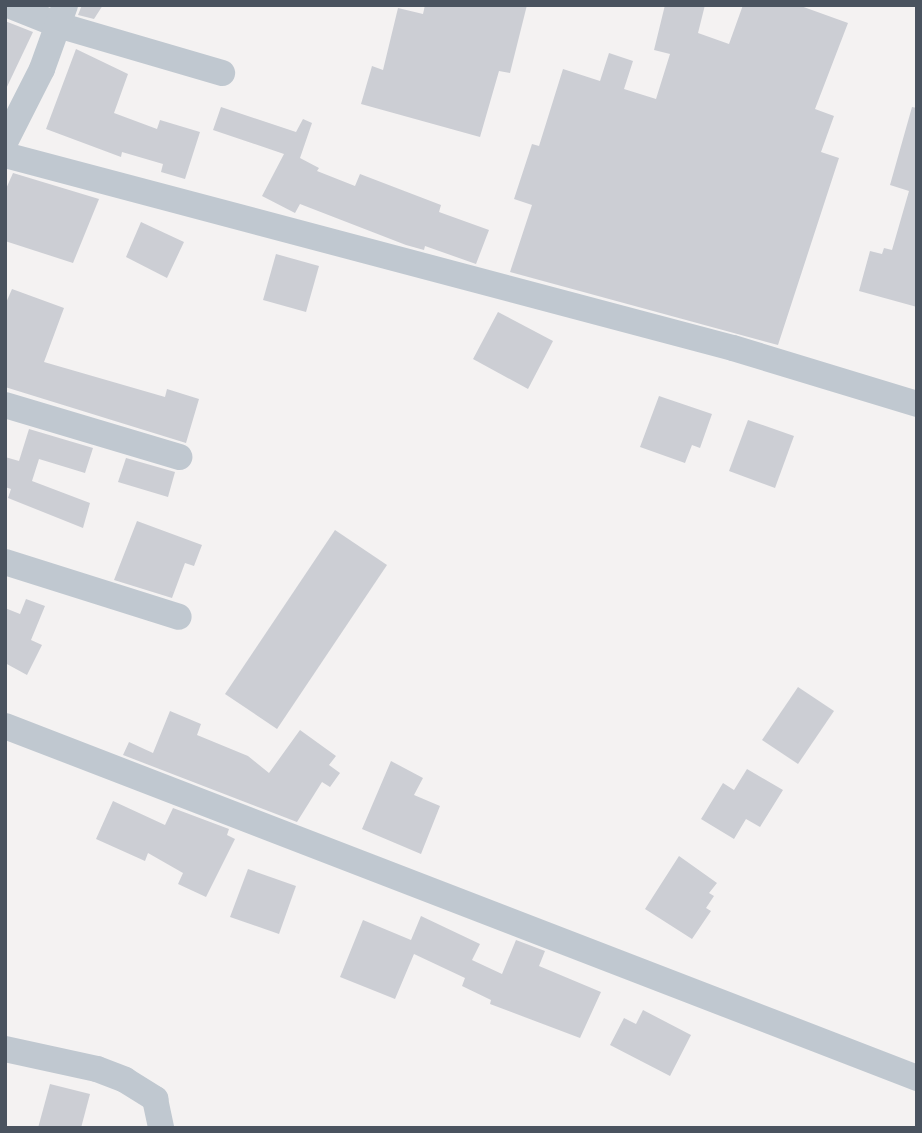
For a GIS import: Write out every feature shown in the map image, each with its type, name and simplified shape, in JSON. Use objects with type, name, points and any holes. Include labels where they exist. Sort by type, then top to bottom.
[{"type":"street","points":[[8,5],[62,15],[222,73]]},
{"type":"street","points":[[5,142],[42,69],[62,15]]},
{"type":"street","points":[[5,155],[733,348],[917,404]]},
{"type":"street","points":[[5,405],[179,457]]},
{"type":"street","points":[[5,562],[179,617]]},
{"type":"street","points":[[5,726],[917,1078]]},
{"type":"street","points":[[5,1049],[97,1069],[125,1080],[155,1099],[161,1128]]},
{"type":"building","points":[[82,5],[103,5],[94,19],[78,15]]},
{"type":"building","points":[[425,5],[527,5],[510,73],[499,71],[480,137],[361,104],[372,66],[383,70],[398,8],[423,14]]},
{"type":"building","points":[[665,5],[705,5],[698,33],[729,44],[743,5],[798,5],[848,23],[815,109],[834,116],[821,152],[839,158],[778,345],[510,272],[532,205],[514,199],[532,144],[539,146],[563,69],[600,81],[609,53],[633,61],[624,89],[656,99],[670,54],[654,50]]},
{"type":"building","points":[[5,21],[33,32],[5,91]]},
{"type":"building","points":[[76,49],[128,74],[114,113],[157,129],[160,120],[200,132],[185,179],[161,172],[163,164],[122,152],[121,157],[46,129]]},
{"type":"building","points":[[221,107],[296,132],[303,119],[312,123],[300,158],[319,168],[317,171],[355,186],[360,174],[441,205],[439,212],[489,230],[476,264],[425,246],[424,250],[406,245],[300,204],[295,213],[262,196],[284,154],[213,130]]},
{"type":"building","points":[[912,107],[917,108],[917,307],[859,291],[870,251],[882,254],[884,248],[892,250],[909,191],[890,185]]},
{"type":"building","points":[[13,173],[99,199],[73,263],[5,241],[5,191]]},
{"type":"building","points":[[141,222],[184,242],[167,278],[126,257]]},
{"type":"building","points":[[276,254],[319,266],[306,312],[263,300]]},
{"type":"building","points":[[12,289],[64,308],[44,362],[165,397],[167,389],[199,399],[186,443],[5,387],[5,305]]},
{"type":"building","points":[[498,312],[553,341],[528,389],[473,359]]},
{"type":"building","points":[[659,396],[712,414],[700,448],[692,445],[685,463],[640,447]]},
{"type":"building","points":[[748,420],[794,436],[775,488],[729,471]]},
{"type":"building","points":[[29,429],[93,448],[85,473],[39,459],[32,481],[90,503],[83,528],[8,498],[11,489],[5,487],[5,457],[19,461]]},
{"type":"building","points":[[126,458],[175,472],[168,497],[118,482]]},
{"type":"building","points":[[137,521],[202,545],[194,566],[185,563],[172,598],[114,580]]},
{"type":"building","points":[[335,530],[387,565],[277,729],[225,694]]},
{"type":"building","points":[[26,599],[45,606],[31,640],[42,645],[27,675],[5,663],[5,608],[20,614]]},
{"type":"building","points":[[798,687],[834,711],[798,764],[762,740]]},
{"type":"building","points":[[170,711],[201,724],[197,735],[248,756],[269,773],[300,730],[336,756],[329,765],[340,773],[330,787],[322,782],[297,822],[123,755],[129,742],[153,753]]},
{"type":"building","points":[[391,761],[423,778],[414,795],[440,806],[421,854],[362,829]]},
{"type":"building","points":[[747,769],[783,790],[760,827],[746,819],[734,839],[701,819],[723,783],[734,790]]},
{"type":"building","points":[[113,801],[165,825],[173,808],[229,829],[227,835],[235,839],[206,897],[178,884],[183,873],[148,853],[145,861],[96,839]]},
{"type":"building","points":[[679,856],[717,883],[709,893],[714,896],[706,908],[711,911],[692,939],[645,909]]},
{"type":"building","points":[[248,869],[296,886],[279,934],[230,917]]},
{"type":"building","points":[[421,916],[480,944],[472,960],[502,974],[516,940],[545,951],[539,966],[601,992],[580,1038],[490,1004],[491,1000],[462,986],[465,978],[414,954],[395,999],[340,977],[363,920],[411,940]]},
{"type":"building","points":[[643,1010],[691,1035],[670,1076],[610,1045],[624,1018],[636,1024]]},
{"type":"building","points":[[50,1084],[90,1094],[81,1128],[38,1128]]}]
